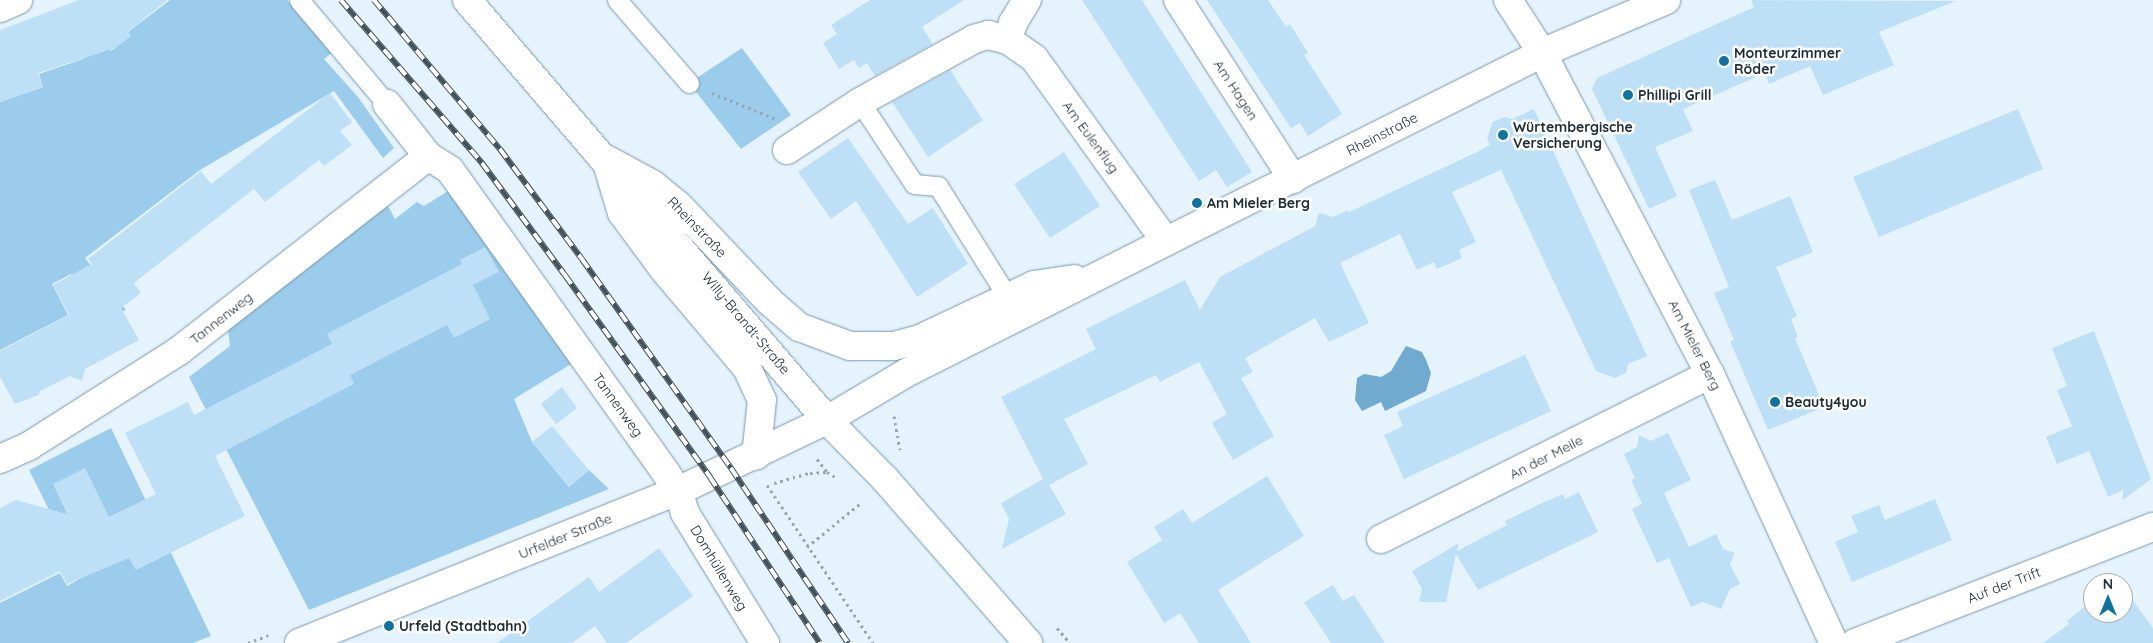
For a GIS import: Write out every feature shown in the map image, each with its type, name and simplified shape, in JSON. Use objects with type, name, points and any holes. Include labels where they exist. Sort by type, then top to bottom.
[{"type":"street","points":[[0,8],[18,0]]},
{"type":"street","points":[[1008,40],[1013,24],[1027,0]]},
{"type":"street","name":"Am Hagen","points":[[1178,0],[1293,179]]},
{"type":"street","name":"Am Mieler Berg","points":[[1508,0],[1542,53],[1710,374],[1834,643]]},
{"type":"street","name":"Rheinstraße","points":[[827,420],[908,372],[1542,53],[1666,0]]},
{"type":"street","name":"Willy-Brandt-Straße","points":[[470,1],[827,420],[885,479],[1028,643]]},
{"type":"street","name":"Am Eulenflug","points":[[788,150],[860,102],[974,39],[988,35],[1008,40],[1034,58],[1166,242]]},
{"type":"street","name":"Tannenweg","points":[[387,104],[428,156],[450,170],[678,491]]},
{"type":"street","name":"Tannenweg","points":[[0,459],[29,446],[180,350],[428,156]]},
{"type":"street","points":[[606,159],[622,213],[665,271],[747,368],[762,400],[756,456]]},
{"type":"street","name":"Rheinstraße","points":[[606,159],[665,194],[769,301],[799,327],[825,339],[850,346],[894,346],[920,339],[1007,296],[1034,285],[1101,275]]},
{"type":"street","name":"An der Meile","points":[[1381,539],[1710,374]]},
{"type":"street","name":"Urfelder Straße","points":[[299,643],[678,491],[756,456],[827,420]]},
{"type":"street","name":"Domhüllenweg","points":[[678,491],[685,513],[764,643]]},
{"type":"street","name":"Auf der Trift","points":[[1855,643],[2153,527]]},
{"type":"lane","points":[[299,0],[387,104]]},
{"type":"lane","points":[[617,0],[689,83]]},
{"type":"lane","points":[[860,102],[914,184],[938,186],[1007,296]]},
{"type":"path","points":[[689,83],[813,134]]},
{"type":"path","points":[[767,484],[873,643]]},
{"type":"path","points":[[808,547],[862,502]]},
{"type":"shaded area","points":[[170,0],[287,0],[333,52],[324,59],[358,97],[394,148],[383,158],[334,91],[200,170],[85,258],[126,310],[98,325],[71,274],[52,284],[68,315],[0,350],[0,102],[43,87],[39,74],[83,59],[107,40],[111,51],[130,36],[128,32]]},
{"type":"shaded area","points":[[742,48],[791,115],[741,149],[689,83]]},
{"type":"shaded area","points":[[448,191],[571,364],[514,399],[532,442],[569,487],[589,470],[609,489],[309,610],[189,377],[230,346],[228,330],[387,204],[395,219],[417,202],[424,206]]},
{"type":"shaded area","points":[[1406,346],[1422,352],[1426,360],[1431,373],[1426,391],[1385,411],[1381,402],[1362,411],[1355,400],[1357,378],[1364,374],[1381,377],[1391,371]]},
{"type":"shaded area","points":[[111,428],[211,636],[193,643],[0,643],[0,603],[60,573],[67,586],[83,577],[29,470]]},
{"type":"building","points":[[79,0],[167,0],[128,32],[131,36],[115,48],[38,73],[43,87],[0,102],[0,30]]},
{"type":"building","points":[[870,0],[964,0],[922,27],[933,44],[875,76],[867,63],[859,68],[854,60],[839,69],[823,43],[837,34],[831,25]]},
{"type":"building","points":[[1082,0],[1142,0],[1252,172],[1227,187],[1216,170],[1199,181]]},
{"type":"building","points":[[1207,0],[1268,0],[1286,27],[1290,24],[1308,53],[1304,55],[1342,114],[1308,136],[1300,123],[1291,128]]},
{"type":"building","points":[[1751,0],[1956,1],[1879,32],[1894,65],[1823,95],[1810,66],[1769,84],[1765,73],[1683,109],[1693,131],[1655,147],[1677,196],[1649,209],[1592,89],[1597,78],[1754,7]]},
{"type":"building","points":[[950,70],[983,120],[928,157],[892,102]]},
{"type":"building","points":[[330,93],[352,122],[340,131],[352,145],[324,166],[319,160],[265,202],[254,189],[134,283],[141,293],[121,308],[139,340],[85,369],[82,381],[70,376],[40,391],[39,395],[15,404],[0,377],[0,351],[69,315],[53,285],[92,264],[88,259],[201,171],[211,184]]},
{"type":"building","points":[[1534,109],[1647,356],[1628,364],[1626,373],[1615,378],[1596,371],[1501,170],[1452,192],[1476,242],[1459,250],[1462,258],[1437,269],[1434,262],[1417,270],[1400,234],[1340,263],[1369,323],[1329,342],[1315,318],[1245,358],[1253,372],[1241,378],[1274,436],[1233,460],[1212,423],[1227,414],[1199,362],[1160,382],[1156,375],[1064,419],[1088,464],[1049,485],[1066,514],[1002,549],[1009,519],[1001,503],[1043,479],[1001,397],[1096,349],[1086,329],[1185,280],[1200,310],[1220,277],[1315,226],[1319,213],[1333,217],[1348,210],[1349,212],[1477,152],[1490,145],[1487,139],[1493,122],[1504,117],[1512,119]]},
{"type":"building","points":[[2018,109],[2043,169],[1879,237],[1853,177]]},
{"type":"building","points":[[848,138],[908,224],[933,208],[968,264],[917,297],[856,201],[831,219],[798,172]]},
{"type":"building","points":[[1064,152],[1100,206],[1050,238],[1014,184]]},
{"type":"building","points":[[1715,180],[1732,220],[1790,196],[1813,252],[1776,267],[1797,316],[1791,319],[1798,337],[1795,338],[1824,407],[1768,430],[1730,341],[1734,340],[1714,293],[1729,287],[1689,190]]},
{"type":"building","points":[[485,247],[499,272],[473,285],[490,319],[454,338],[447,325],[350,375],[354,384],[215,456],[245,516],[136,570],[129,558],[67,584],[60,571],[0,601],[0,508],[16,500],[67,514],[53,484],[85,468],[109,517],[156,494],[125,433],[188,402],[194,415],[332,344],[327,334],[462,264],[460,260]]},
{"type":"building","points":[[2094,331],[2151,479],[2123,500],[2123,490],[2108,497],[2089,451],[2057,464],[2046,437],[2072,426],[2057,390],[2067,386],[2052,348]]},
{"type":"building","points":[[1525,355],[1551,411],[1404,479],[1384,435],[1403,426],[1397,412]]},
{"type":"building","points":[[562,387],[577,408],[556,424],[541,404]]},
{"type":"building","points":[[552,426],[589,470],[569,487],[532,442]]},
{"type":"building","points":[[1668,433],[1691,480],[1664,493],[1689,547],[1716,534],[1723,549],[1735,553],[1730,564],[1740,584],[1730,589],[1721,609],[1702,602],[1691,607],[1669,558],[1657,563],[1632,509],[1642,504],[1631,480],[1635,478],[1624,454],[1637,447],[1639,435],[1651,441]]},
{"type":"building","points":[[1267,476],[1304,536],[1218,590],[1251,643],[1199,643],[1180,613],[1164,623],[1127,562],[1162,540],[1154,527],[1183,509],[1192,523]]},
{"type":"building","points":[[1579,492],[1598,532],[1478,590],[1456,554],[1446,602],[1419,602],[1422,589],[1412,571],[1459,543],[1457,551],[1507,525],[1505,521],[1542,503],[1563,494],[1565,499]]},
{"type":"building","points":[[1935,499],[1952,540],[1852,582],[1835,542],[1858,532],[1851,516],[1879,505],[1885,520]]},
{"type":"building","points":[[659,548],[693,596],[626,643],[607,643],[595,626],[572,643],[497,643],[589,577],[599,592]]},
{"type":"building","points":[[1333,585],[1343,601],[1354,595],[1385,643],[1331,643],[1304,602]]},
{"type":"building","points":[[2133,601],[2153,628],[2153,643],[2043,643],[2069,624],[2067,621],[2083,608],[2083,623],[2133,623]]},
{"type":"railway","points":[[341,0],[482,163],[710,477],[820,643]]},
{"type":"railway","points":[[374,0],[500,149],[582,259],[731,468],[848,643]]},
{"type":"place","name":"Monteurzimmer Röder","points":[[1724,61]]},
{"type":"place","name":"Phillipi Grill","points":[[1628,95]]},
{"type":"place","name":"Würtembergische Versicherung","points":[[1503,135]]},
{"type":"place","name":"Am Mieler Berg","points":[[1197,203]]},
{"type":"place","name":"Beauty4you","points":[[1775,402]]},
{"type":"place","name":"Urfeld (Stadtbahn)","points":[[389,626]]}]
